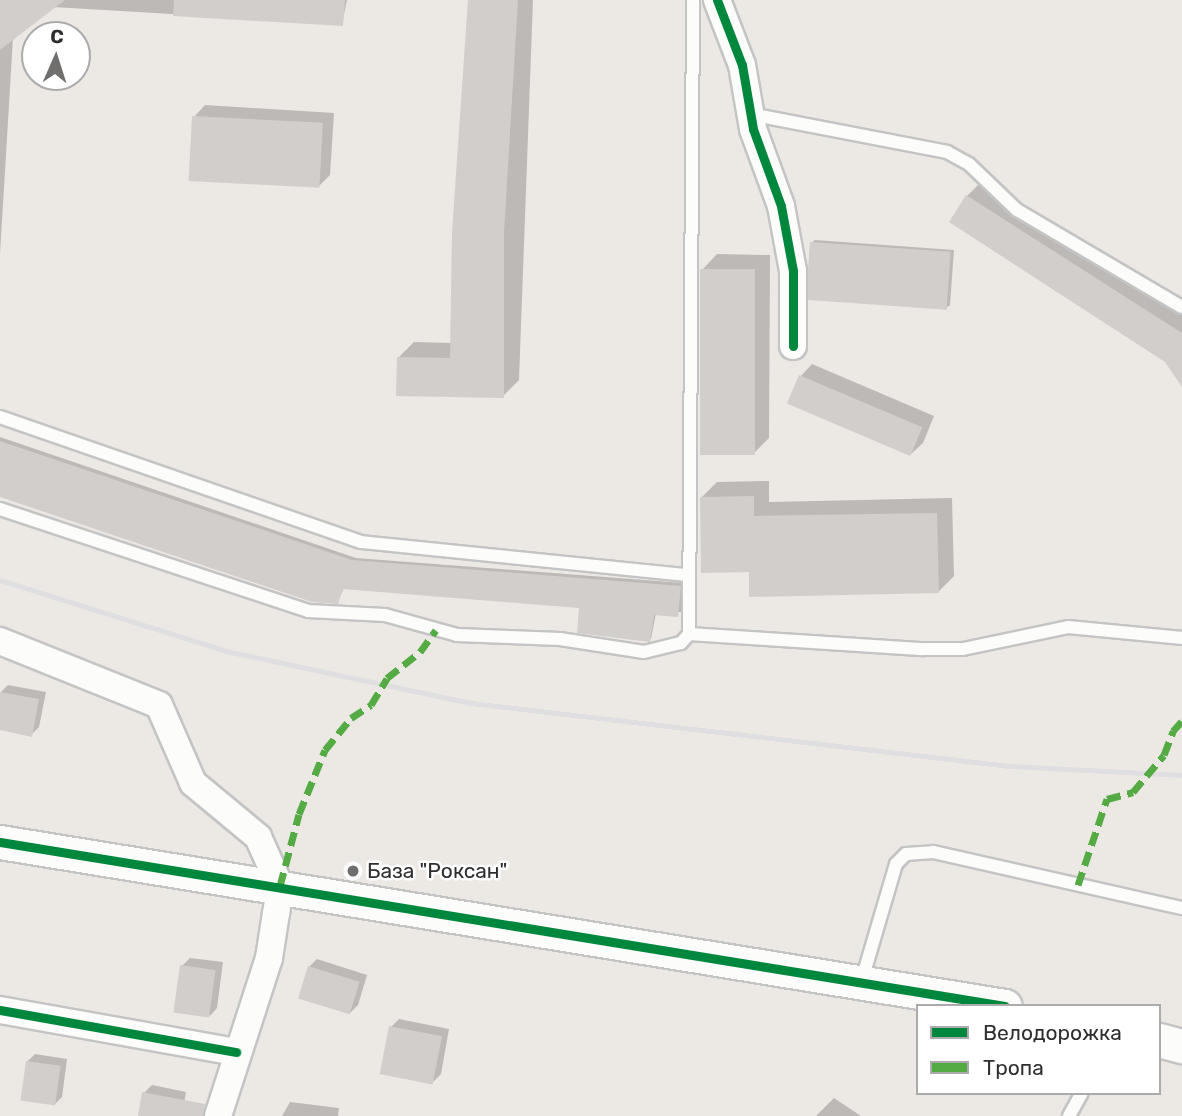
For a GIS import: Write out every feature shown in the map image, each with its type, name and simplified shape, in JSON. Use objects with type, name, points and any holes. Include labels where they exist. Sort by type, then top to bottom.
[{"type":"street","points":[[717,0],[742,65],[750,114],[781,206],[793,271],[793,346]]},
{"type":"street","points":[[0,641],[159,705],[194,783],[258,837],[280,886],[269,958],[236,1052],[218,1116]]},
{"type":"street","points":[[0,842],[992,1004]]},
{"type":"street","points":[[0,1010],[236,1052]]},
{"type":"street","points":[[1161,1041],[1182,1046]]},
{"type":"lane","points":[[689,634],[693,0]]},
{"type":"lane","points":[[750,114],[947,152],[969,164],[1017,210],[1182,307]]},
{"type":"lane","points":[[0,417],[361,542],[688,575]]},
{"type":"lane","points":[[0,509],[308,611],[385,615],[457,635],[560,639],[644,652],[670,648],[689,634],[924,649],[963,649],[1068,627],[1182,638]]},
{"type":"lane","points":[[861,983],[896,864],[906,853],[933,852],[1182,908]]},
{"type":"lane","points":[[1069,1116],[1081,1095]]},
{"type":"building","points":[[0,0],[65,0],[38,21],[21,21],[21,34],[0,50]]},
{"type":"building","points":[[174,0],[345,0],[343,26],[173,16]]},
{"type":"building","points":[[468,0],[518,0],[504,233],[504,398],[396,396],[397,357],[450,358],[452,232]]},
{"type":"building","points":[[192,116],[323,123],[319,188],[189,181]]},
{"type":"building","points":[[966,195],[1182,333],[1182,387],[1165,362],[949,222]]},
{"type":"building","points":[[810,242],[951,252],[947,310],[806,300]]},
{"type":"building","points":[[700,269],[755,269],[755,455],[700,455]]},
{"type":"building","points":[[799,375],[922,427],[910,456],[787,404]]},
{"type":"building","points":[[0,441],[352,560],[681,586],[678,617],[654,615],[650,642],[577,633],[579,608],[343,589],[338,604],[312,602],[0,497]]},
{"type":"building","points":[[754,496],[754,516],[937,513],[939,593],[749,597],[749,572],[701,573],[700,497]]},
{"type":"building","points":[[0,692],[39,699],[32,737],[0,730]]},
{"type":"building","points":[[180,965],[216,970],[209,1018],[173,1013]]},
{"type":"building","points":[[308,966],[360,982],[350,1014],[298,999]]},
{"type":"building","points":[[389,1026],[442,1036],[433,1084],[380,1074]]},
{"type":"building","points":[[26,1061],[61,1066],[55,1105],[20,1101]]},
{"type":"building","points":[[142,1092],[205,1104],[203,1116],[138,1116]]},
{"type":"railway","points":[[0,580],[226,651],[471,703],[1009,766],[1182,775]]},
{"type":"marked path","points":[[280,886],[299,814],[325,750],[351,718],[371,705],[387,678],[420,652],[436,630]]},
{"type":"marked path","points":[[1078,885],[1107,799],[1133,792],[1164,755],[1173,731],[1182,721]]},
{"type":"cycle path","points":[[717,0],[742,65],[753,129],[781,206],[793,271],[793,346]]},
{"type":"cycle path","points":[[0,842],[993,1004]]},
{"type":"cycle path","points":[[0,1010],[236,1052]]},
{"type":"place","name":"База \"Роксан\"","points":[[353,871]]}]
